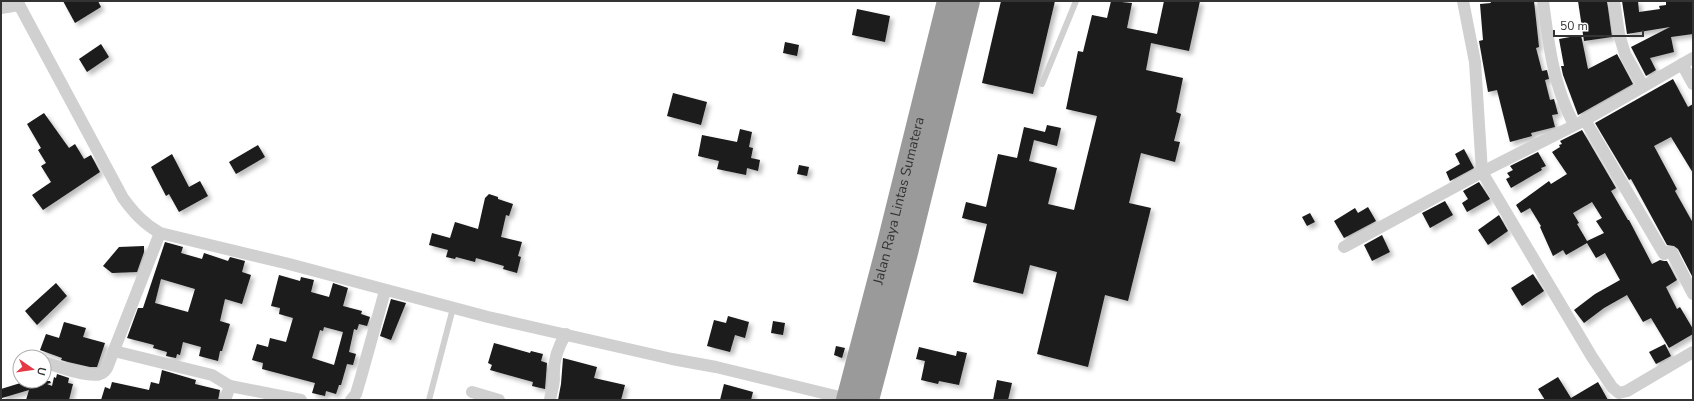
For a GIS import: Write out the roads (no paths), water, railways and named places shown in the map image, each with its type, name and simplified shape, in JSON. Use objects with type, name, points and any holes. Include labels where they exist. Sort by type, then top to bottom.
[{"type":"highway","name":"Jalan Raya Lintas Sumatera","points":[[854,400],[889,239],[948,1]]},
{"type":"highway","name":"Jalan Raya Lintas Sumatera","points":[[854,400],[907,253],[969,1]]},
{"type":"street","points":[[1463,1],[1475,62],[1482,172],[1592,357],[1612,387],[1619,393],[1627,391],[1693,352]]},
{"type":"street","points":[[1543,1],[1547,34],[1565,109],[1579,122],[1664,254],[1667,252],[1672,253],[1693,294]]},
{"type":"street","points":[[1614,1],[1619,34],[1625,54],[1643,86]]},
{"type":"street","points":[[1,8],[18,3],[123,198],[134,213],[148,226],[160,233],[289,264],[453,308],[672,359],[716,367],[854,400]]},
{"type":"street","points":[[1344,247],[1482,172],[1579,122],[1693,58]]},
{"type":"street","points":[[1682,64],[1693,84]]},
{"type":"street","points":[[52,365],[84,373],[99,375],[103,373],[107,368],[114,351],[160,233]]},
{"type":"street","points":[[352,400],[356,394],[361,378],[385,290]]},
{"type":"street","points":[[550,400],[558,347],[566,334]]},
{"type":"street","points":[[114,351],[212,375],[230,386],[301,400]]},
{"type":"street","points":[[225,400],[230,386]]},
{"type":"street","points":[[472,392],[499,400]]},
{"type":"lane","points":[[1042,84],[1076,1]]},
{"type":"lane","points":[[429,400],[453,308]]}]
